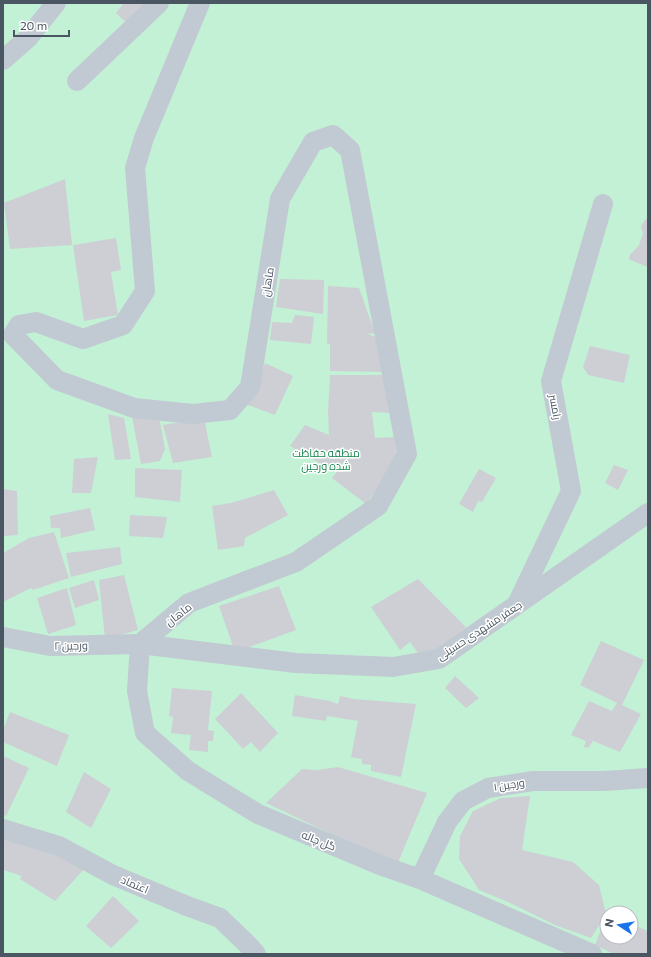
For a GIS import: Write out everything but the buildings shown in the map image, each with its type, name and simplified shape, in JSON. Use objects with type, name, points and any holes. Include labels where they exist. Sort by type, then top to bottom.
[{"type":"street","points":[[3,60],[28,38],[56,3]]},
{"type":"street","points":[[77,81],[158,3]]},
{"type":"street","name":"ماهان","points":[[140,644],[189,603],[296,562],[378,506],[407,454],[350,150],[333,135],[313,142],[280,199],[250,388],[230,410],[193,414],[134,408],[57,380],[13,335],[19,325],[36,322],[83,339],[123,324],[145,291],[135,168],[144,138],[200,3]]},
{"type":"street","name":"رامسر","points":[[518,604],[571,491],[551,381],[603,204]]},
{"type":"street","name":"جعفر مشهدی حسینی","points":[[140,644],[296,663],[393,667],[439,659],[648,513]]},
{"type":"street","name":"ورجین ۲","points":[[3,637],[50,646],[140,644]]},
{"type":"street","name":"گل چاله","points":[[140,644],[137,691],[145,733],[188,771],[258,814],[380,865],[420,879],[592,954]]},
{"type":"street","name":"ورجین ۱","points":[[420,879],[447,822],[463,801],[488,788],[533,781],[604,781],[648,778]]},
{"type":"street","name":"اعتماد","points":[[3,829],[60,846],[113,874],[187,906],[220,918],[256,954]]},
{"type":"green space","name":"منطقه حفاظت شده ورجین","points":[[3,3],[648,3],[648,954],[3,954]]}]
